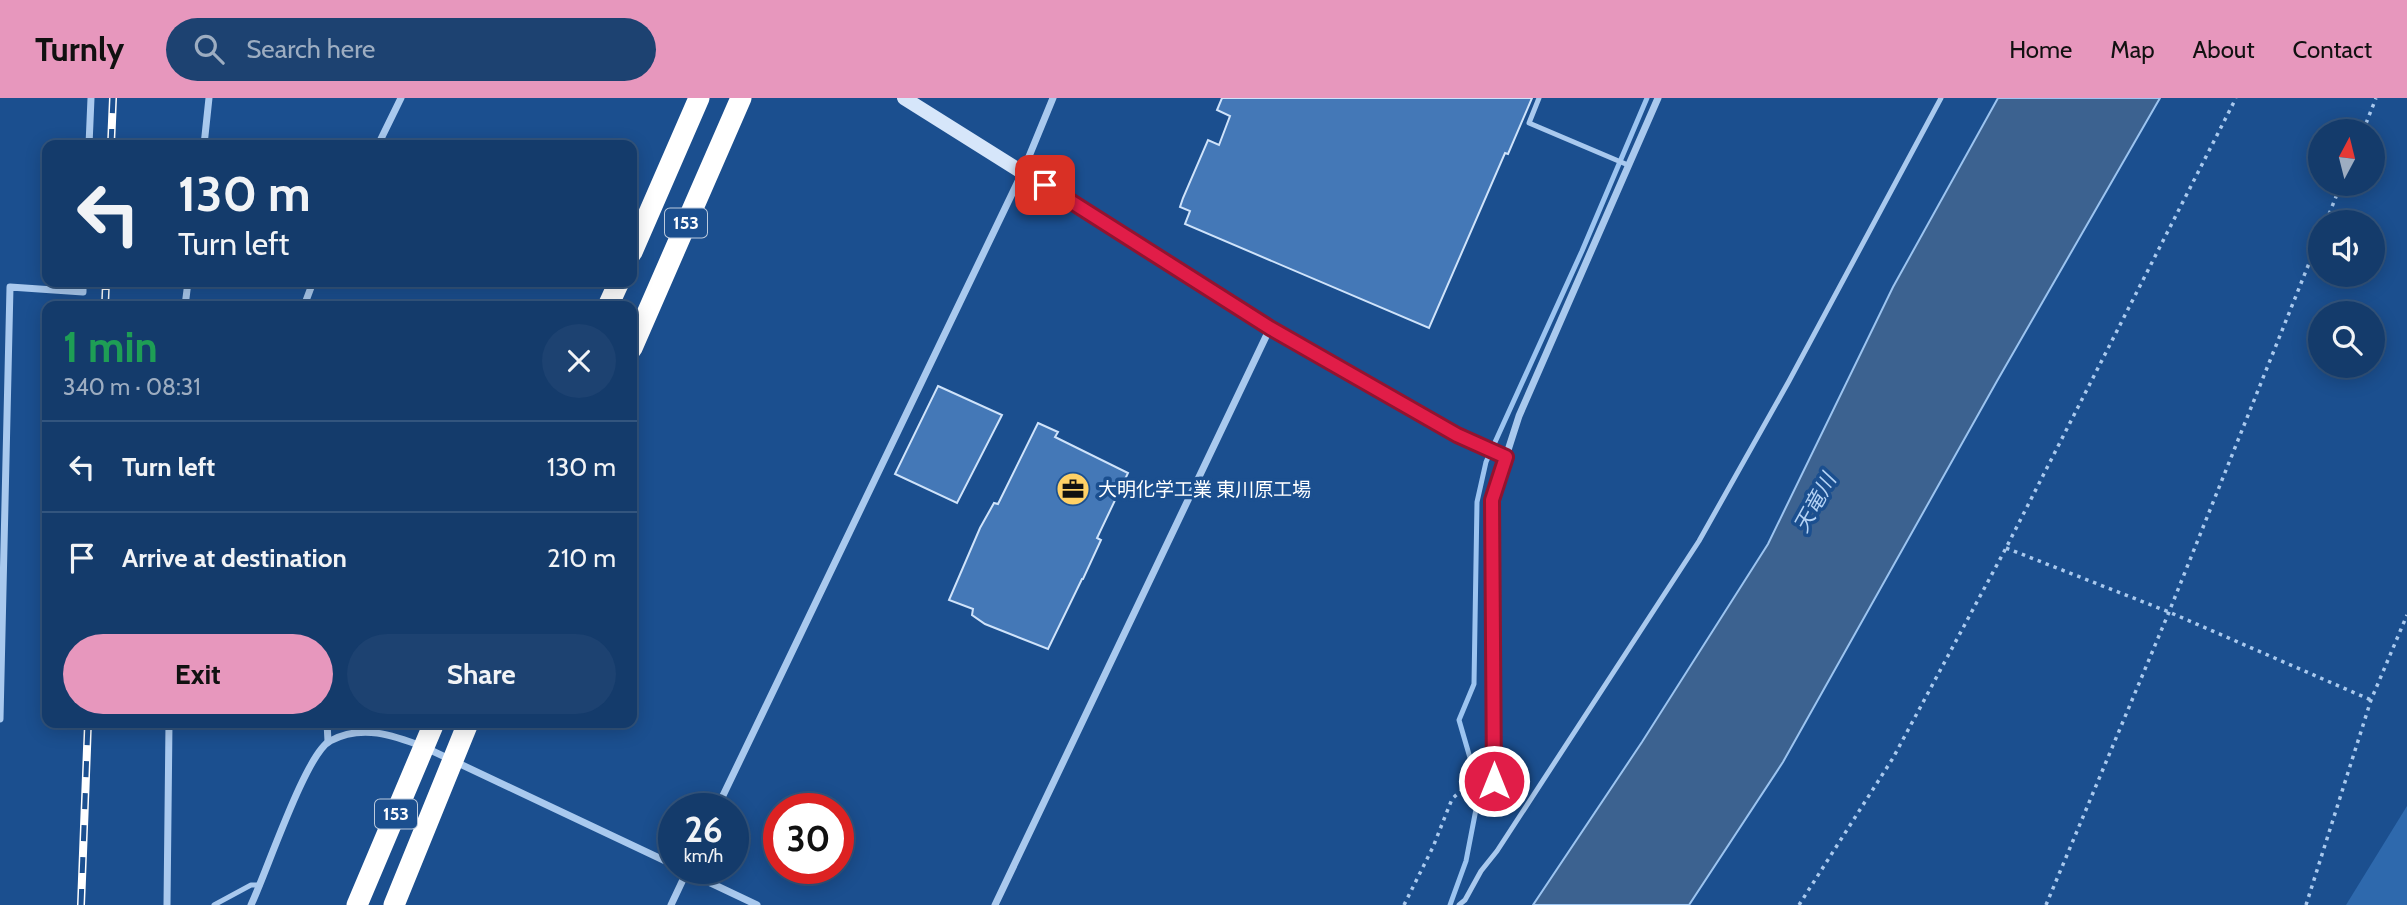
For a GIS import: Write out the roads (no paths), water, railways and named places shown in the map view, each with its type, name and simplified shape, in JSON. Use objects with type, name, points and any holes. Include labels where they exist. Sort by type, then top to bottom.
[{"type":"highway","name":"153","points":[[637,241],[699,98]]},
{"type":"highway","name":"153","points":[[637,337],[741,98]]},
{"type":"highway","name":"153","points":[[357,905],[432,728]]},
{"type":"highway","name":"153","points":[[394,905],[466,728]]},
{"type":"street","points":[[89,140],[91,98]]},
{"type":"street","points":[[205,140],[209,98]]},
{"type":"street","points":[[380,140],[401,98]]},
{"type":"street","points":[[904,98],[1270,328],[1457,435],[1505,456]]},
{"type":"street","points":[[724,793],[1023,171],[1053,98]]},
{"type":"street","points":[[1494,781],[1492,500],[1519,416],[1658,98]]},
{"type":"street","points":[[0,719],[3,468],[10,287],[83,292],[83,287]]},
{"type":"street","points":[[995,905],[1270,328]]},
{"type":"street","points":[[167,905],[169,728]]},
{"type":"street","points":[[327,728],[328,741]]},
{"type":"street","points":[[251,905],[305,774],[328,741],[354,733],[390,734],[424,747],[658,857]]},
{"type":"street","points":[[671,905],[679,884]]},
{"type":"street","points":[[715,884],[757,905]]},
{"type":"lane","points":[[1539,98],[1529,123],[1627,164]]},
{"type":"lane","points":[[1460,904],[1699,541],[1783,393],[1941,98]]},
{"type":"lane","points":[[214,905],[251,885],[260,886]]},
{"type":"water","name":"天竜川","points":[[1998,98],[2160,98],[1783,762],[1689,905],[1533,905],[1642,742],[1768,544],[1893,287]]},
{"type":"waterway","points":[[1475,775],[1459,720],[1474,684],[1477,502],[1486,462],[1582,251],[1647,98]]},
{"type":"waterway","points":[[1450,905],[1466,861],[1477,804]]},
{"type":"railway","points":[[111,140],[113,98]]},
{"type":"railway","points":[[105,301],[106,287]]},
{"type":"railway","points":[[81,905],[88,728]]},
{"type":"place","name":"大明化学工業 東川原工場","points":[[1073,489]]}]
